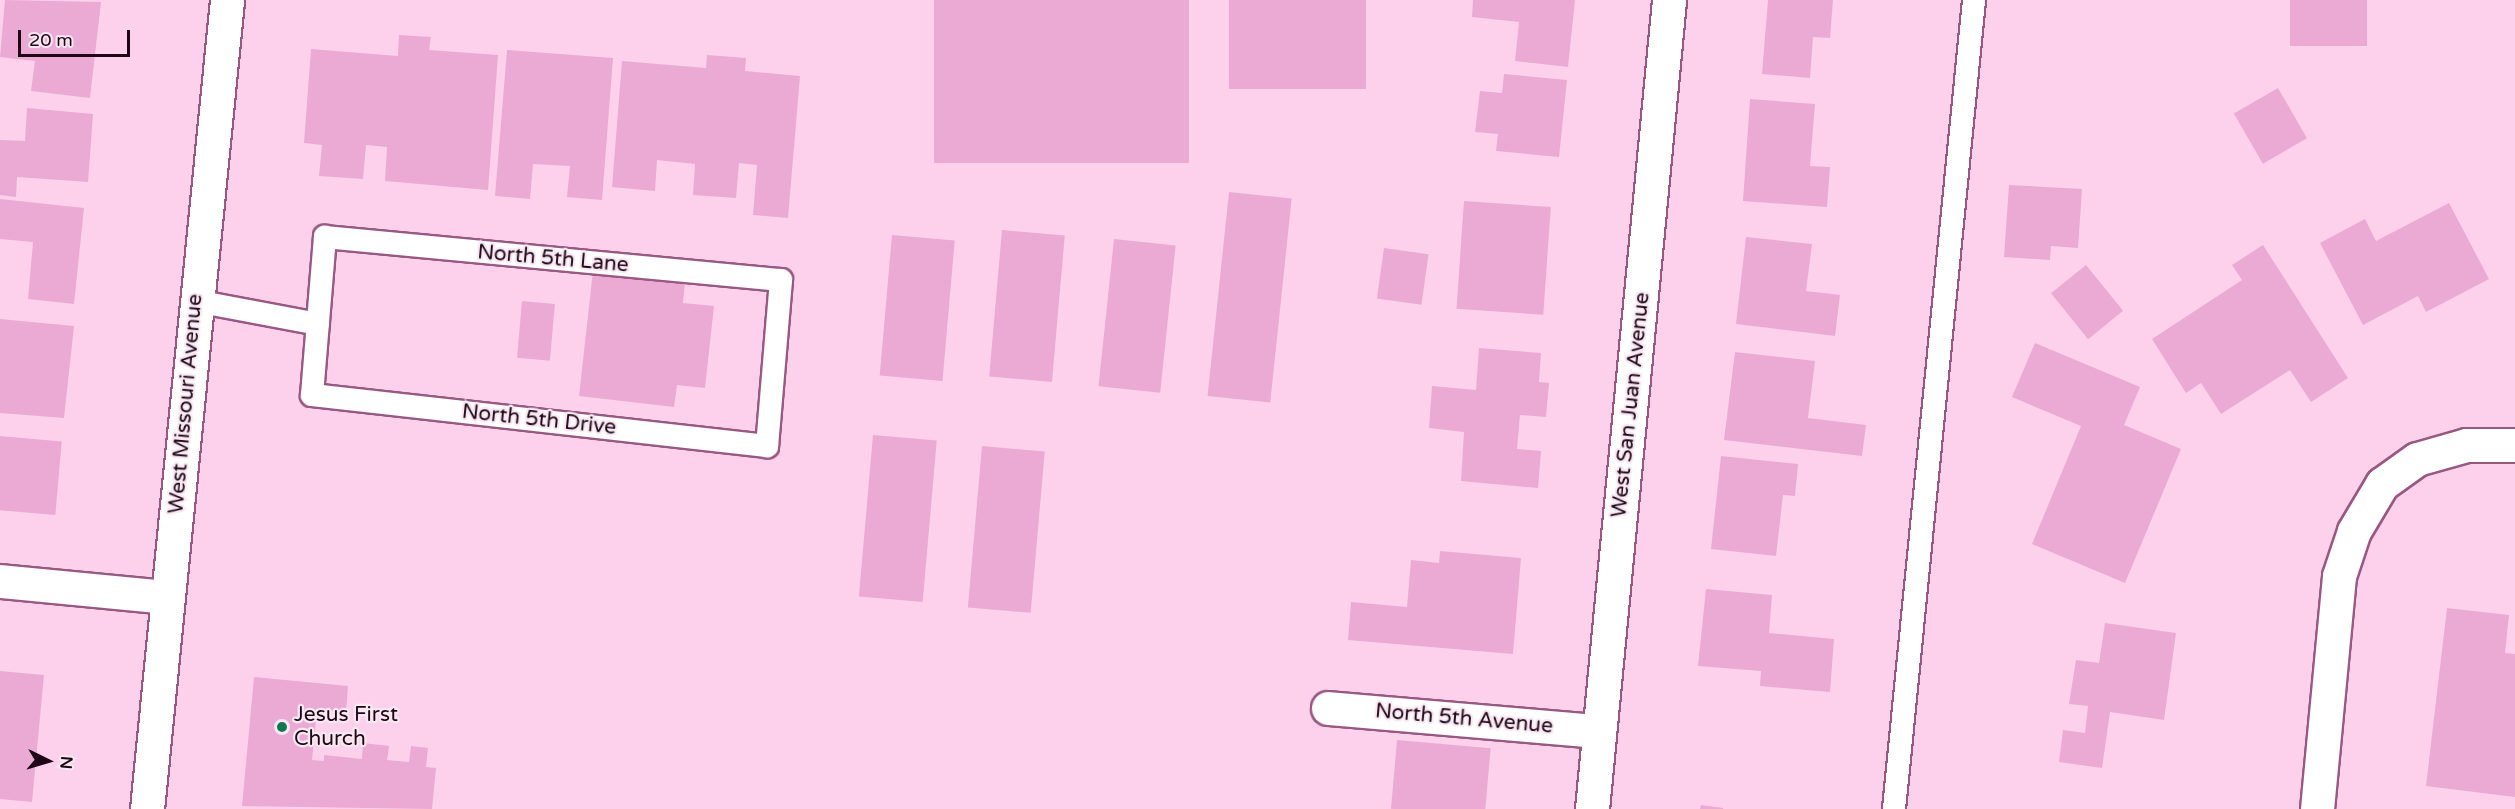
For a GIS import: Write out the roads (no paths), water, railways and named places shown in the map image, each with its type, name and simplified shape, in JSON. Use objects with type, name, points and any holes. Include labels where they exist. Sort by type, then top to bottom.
[{"type":"street","name":"West Missouri Avenue","points":[[147,809],[226,0]]},
{"type":"street","name":"West San Juan Avenue","points":[[1592,809],[1670,0]]},
{"type":"street","points":[[2317,809],[2339,576],[2354,531],[2382,484],[2417,459],[2466,445],[2515,445]]},
{"type":"street","points":[[0,581],[167,597]]},
{"type":"street","name":"North 5th Avenue","points":[[1328,708],[1599,730]]},
{"type":"lane","points":[[1894,809],[1974,0]]},
{"type":"lane","name":"North 5th Lane","points":[[318,324],[325,237],[781,280],[766,446]]},
{"type":"lane","points":[[196,301],[318,324]]},
{"type":"lane","name":"North 5th Drive","points":[[318,324],[312,394],[766,446]]},
{"type":"place","name":"Jesus First Church","points":[[282,727]]}]
